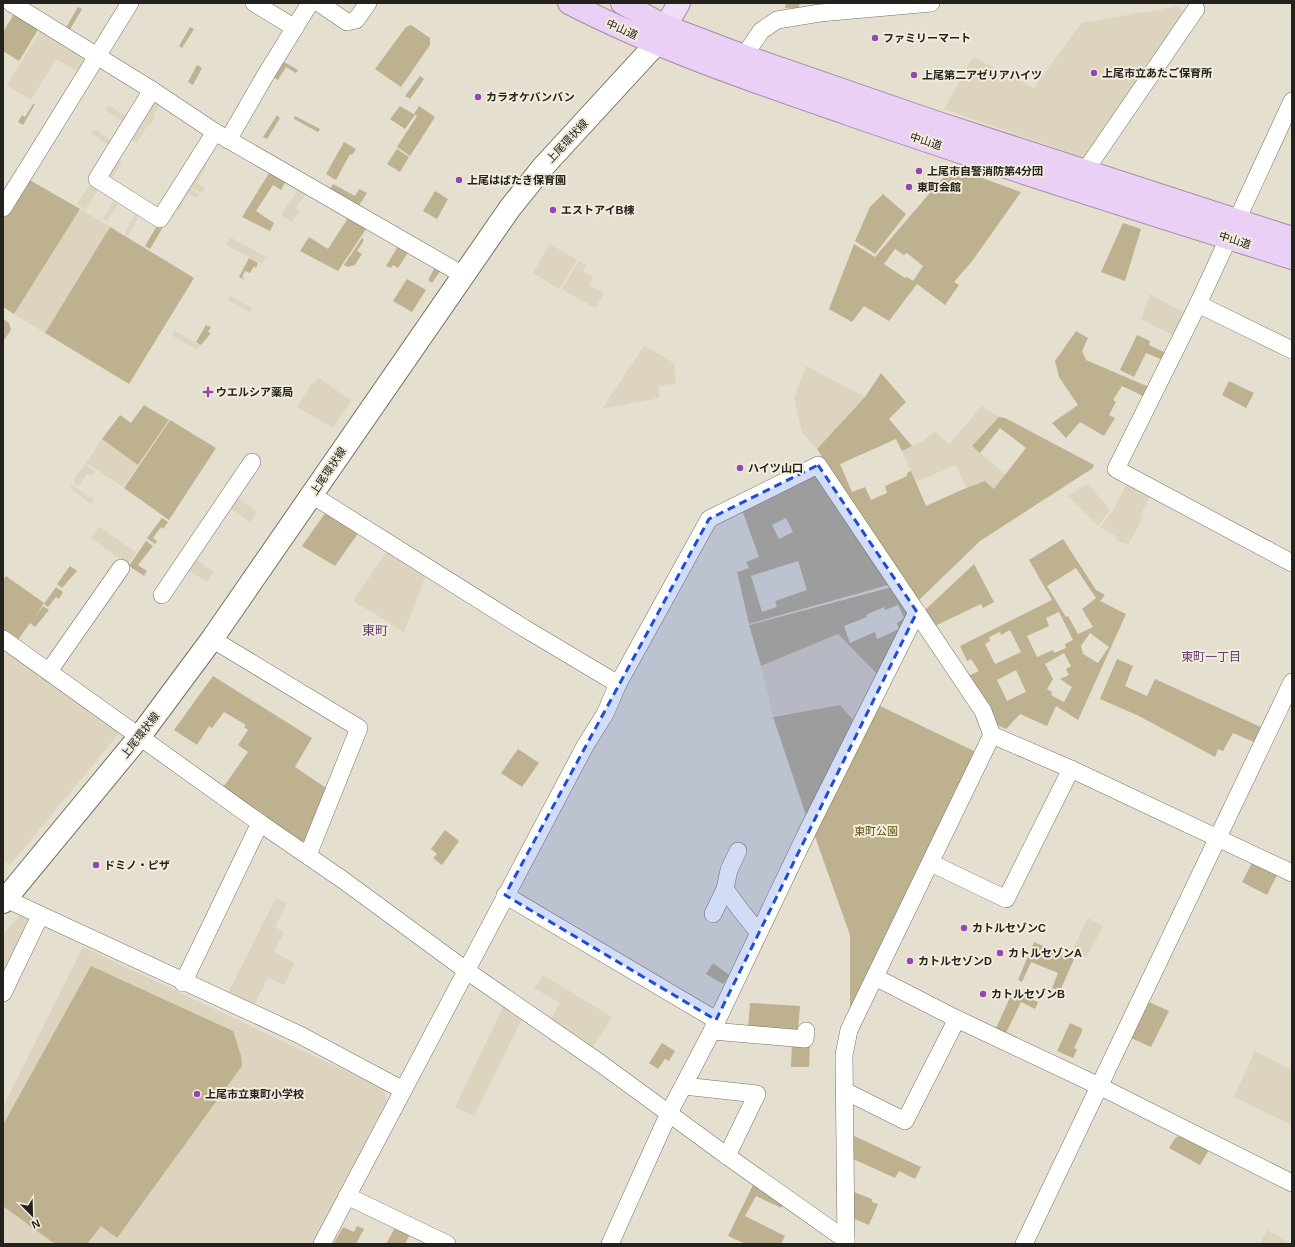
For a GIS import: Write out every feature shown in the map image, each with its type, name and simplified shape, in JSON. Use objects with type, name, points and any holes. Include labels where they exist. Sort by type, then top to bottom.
[{"type":"highway","name":"中山道","points":[[568,3],[613,26],[660,35],[744,56],[932,121],[1085,171],[1233,229],[1292,258]]},
{"type":"highway","name":"中山道","points":[[622,3],[660,35],[725,71],[920,139],[1233,229],[1292,238]]},
{"type":"main road","points":[[660,35],[679,3]]},
{"type":"main road","name":"上尾環状線","points":[[4,900],[140,736],[212,639],[510,208],[542,167],[660,35]]},
{"type":"street","points":[[11,3],[32,8],[97,57],[152,90],[221,136],[463,275]]},
{"type":"street","points":[[3,208],[130,3]]},
{"type":"street","points":[[254,3],[295,28]]},
{"type":"street","points":[[152,90],[97,179],[160,219],[221,136],[295,28],[310,3]]},
{"type":"street","points":[[319,3],[347,22],[356,20],[368,3]]},
{"type":"street","points":[[744,56],[761,31],[777,20],[820,13],[931,3]]},
{"type":"street","points":[[1085,171],[1196,9]]},
{"type":"street","points":[[1292,101],[1198,304],[1116,469],[1292,563]]},
{"type":"street","points":[[1198,304],[1292,350]]},
{"type":"street","points":[[162,595],[252,462]]},
{"type":"street","points":[[322,1244],[387,1117],[404,1090],[467,971],[505,895],[585,746],[605,714],[618,684],[709,519],[818,465],[983,711],[992,735],[849,1030],[844,1055],[846,1242]]},
{"type":"street","points":[[312,495],[524,628],[618,684]]},
{"type":"street","points":[[49,671],[121,568]]},
{"type":"street","points":[[610,1244],[669,1113],[714,1026],[758,932],[917,612]]},
{"type":"street","points":[[3,639],[260,823],[308,855],[467,971],[669,1113],[846,1242]]},
{"type":"street","points":[[212,639],[359,728],[308,855]]},
{"type":"street","points":[[1024,1244],[1292,682]]},
{"type":"street","points":[[992,735],[1071,769],[1292,873]]},
{"type":"street","points":[[931,863],[1006,899],[1071,769]]},
{"type":"street","points":[[183,982],[260,823]]},
{"type":"street","points":[[713,914],[725,889],[729,870],[738,851]]},
{"type":"street","points":[[725,889],[758,932]]},
{"type":"street","points":[[505,895],[714,1026],[806,1039],[806,1031]]},
{"type":"street","points":[[4,900],[300,1035],[404,1090]]},
{"type":"street","points":[[3,993],[40,916]]},
{"type":"street","points":[[875,977],[957,1019],[1099,1086],[1292,1183]]},
{"type":"street","points":[[845,1091],[905,1121],[957,1019]]},
{"type":"street","points":[[684,1086],[757,1094],[727,1156]]},
{"type":"street","points":[[347,1196],[441,1243]]},
{"type":"highlighted area","points":[[818,465],[917,612],[716,1020],[505,895],[709,519]]},
{"type":"shaded area","name":"上尾市立あたご保育所","points":[[1179,6],[1185,14],[1084,158],[944,109],[973,57],[1034,88],[1081,23]]},
{"type":"shaded area","points":[[41,30],[83,56],[84,62],[78,72],[56,59],[31,100],[7,85]]},
{"type":"shaded area","points":[[150,103],[159,105],[153,116],[155,117],[149,127],[139,120]]},
{"type":"shaded area","points":[[108,105],[127,117],[124,122],[105,110]]},
{"type":"shaded area","points":[[139,121],[147,126],[137,143],[129,139]]},
{"type":"shaded area","points":[[94,129],[112,141],[109,145],[91,133]]},
{"type":"shaded area","points":[[116,159],[122,162],[111,180],[108,173]]},
{"type":"shaded area","points":[[202,163],[207,166],[197,183],[205,188],[202,193],[189,186]]},
{"type":"shaded area","points":[[91,183],[99,188],[85,210],[77,204]]},
{"type":"shaded area","points":[[300,186],[308,191],[296,208],[299,211],[292,222],[281,215]]},
{"type":"shaded area","points":[[188,187],[199,194],[197,198],[189,193],[179,210],[175,208]]},
{"type":"shaded area","points":[[114,201],[118,204],[107,221],[103,219]]},
{"type":"shaded area","points":[[80,209],[110,227],[45,333],[14,314]]},
{"type":"shaded area","points":[[136,213],[139,215],[128,236],[124,234]]},
{"type":"shaded area","points":[[230,237],[266,257],[262,264],[226,245]]},
{"type":"shaded area","points":[[550,244],[577,260],[559,289],[533,273]]},
{"type":"shaded area","points":[[579,261],[586,265],[583,271],[593,277],[589,285],[604,293],[595,308],[562,289]]},
{"type":"shaded area","points":[[1150,294],[1186,314],[1174,336],[1141,319]]},
{"type":"shaded area","points":[[231,296],[251,308],[249,312],[229,300]]},
{"type":"shaded area","points":[[175,331],[200,345],[197,350],[173,336]]},
{"type":"shaded area","points":[[644,346],[674,363],[676,383],[659,386],[659,398],[602,409]]},
{"type":"shaded area","points":[[806,366],[865,397],[817,449],[802,432],[794,398]]},
{"type":"shaded area","points":[[318,377],[351,401],[333,428],[297,407],[312,383],[314,384]]},
{"type":"shaded area","points":[[982,406],[999,417],[972,446],[1006,475],[994,489],[985,481],[966,488],[956,465],[916,482],[902,451],[924,440],[935,431],[949,444]]},
{"type":"shaded area","points":[[102,439],[138,465],[123,487],[86,463]]},
{"type":"shaded area","points":[[85,464],[95,471],[91,476],[87,473],[78,487],[73,481]]},
{"type":"shaded area","points":[[1127,483],[1151,495],[1140,516],[1143,517],[1128,545],[1115,540],[1117,537],[1100,527],[1113,511]]},
{"type":"shaded area","points":[[1088,484],[1110,510],[1098,526],[1068,496]]},
{"type":"shaded area","points":[[72,485],[94,500],[91,504],[70,488]]},
{"type":"shaded area","points":[[237,498],[257,512],[250,522],[230,508]]},
{"type":"shaded area","points":[[99,527],[136,552],[128,565],[91,538]]},
{"type":"shaded area","points":[[389,548],[427,572],[404,632],[353,601]]},
{"type":"shaded area","points":[[195,559],[214,572],[207,582],[188,570]]},
{"type":"shaded area","points":[[838,634],[879,676],[854,721],[840,705],[773,717],[761,666]]},
{"type":"shaded area","points":[[3,646],[121,731],[10,865],[6,862],[3,863]]},
{"type":"shaded area","points":[[276,898],[287,903],[275,927],[284,932],[274,952],[295,963],[284,985],[268,977],[253,1008],[227,995]]},
{"type":"shaded area","points":[[22,913],[33,920],[3,976],[3,934]]},
{"type":"shaded area","points":[[1088,918],[1103,926],[1086,958],[1072,951]]},
{"type":"shaded area","name":"上尾市立東町小学校","points":[[83,947],[384,1089],[387,1100],[313,1244],[3,1244],[3,1107]]},
{"type":"shaded area","points":[[543,975],[612,1017],[590,1051],[549,1022],[560,1003],[534,988]]},
{"type":"shaded area","points":[[505,1003],[523,1017],[474,1116],[455,1107]]},
{"type":"shaded area","points":[[1255,1051],[1292,1070],[1292,1125],[1234,1097]]},
{"type":"shaded area","points":[[1267,1230],[1292,1244],[1260,1244]]},
{"type":"green space","points":[[786,3],[800,3],[798,9],[785,8]]},
{"type":"green space","points":[[78,7],[82,9],[68,33],[64,31]]},
{"type":"green space","points":[[14,14],[39,28],[19,61],[3,51],[3,32]]},
{"type":"green space","points":[[411,25],[430,38],[430,45],[401,87],[375,69],[406,27]]},
{"type":"green space","points":[[190,27],[194,29],[182,48],[179,46]]},
{"type":"green space","points":[[282,61],[298,70],[296,73],[286,67],[278,80],[273,77]]},
{"type":"green space","points":[[197,65],[202,68],[193,85],[188,82]]},
{"type":"green space","points":[[420,76],[424,79],[410,99],[405,96]]},
{"type":"green space","points":[[33,104],[35,104],[23,125],[18,122],[22,115],[25,117]]},
{"type":"green space","points":[[400,106],[415,115],[405,129],[390,119]]},
{"type":"green space","points":[[419,106],[435,117],[410,156],[397,147],[417,116],[414,114]]},
{"type":"green space","points":[[277,115],[280,118],[267,139],[263,137]]},
{"type":"green space","points":[[295,116],[320,129],[318,132],[294,119]]},
{"type":"green space","points":[[344,142],[356,149],[352,155],[350,154],[336,180],[326,174]]},
{"type":"green space","points":[[397,149],[409,157],[400,172],[387,164]]},
{"type":"green space","points":[[952,167],[1021,192],[973,260],[954,282],[959,285],[945,305],[917,284],[889,321],[864,306],[852,322],[829,309],[854,244],[875,257]],"holes":[[[895,249],[904,255],[907,253],[923,266],[913,281],[907,277],[905,278],[884,264]]]},
{"type":"green space","points":[[274,172],[287,179],[281,190],[273,185],[256,211],[274,223],[270,231],[242,217],[269,173]]},
{"type":"green space","points":[[28,179],[80,209],[14,314],[3,307],[3,219]]},
{"type":"green space","points":[[333,184],[355,196],[359,189],[367,193],[358,207],[329,191]]},
{"type":"green space","points":[[435,191],[448,199],[437,219],[423,211]]},
{"type":"green space","points":[[883,194],[906,214],[875,254],[855,241],[870,207]]},
{"type":"green space","points":[[350,215],[368,226],[338,271],[300,251],[309,237],[328,249]]},
{"type":"green space","points":[[1123,223],[1141,229],[1125,281],[1101,272]]},
{"type":"green space","points":[[158,224],[163,227],[150,249],[145,246]]},
{"type":"green space","points":[[110,227],[194,278],[129,384],[45,333]]},
{"type":"green space","points":[[362,238],[364,240],[357,251],[362,254],[355,265],[348,267],[344,265]]},
{"type":"green space","points":[[400,243],[440,266],[441,270],[432,283],[428,280],[435,267],[409,251],[398,268],[393,265],[391,268],[386,266]]},
{"type":"green space","points":[[249,258],[258,263],[256,268],[254,266],[250,273],[245,271],[242,277],[246,280],[239,277]]},
{"type":"green space","points":[[407,279],[426,290],[412,312],[393,301]]},
{"type":"green space","points":[[3,319],[9,323],[11,330],[4,340]]},
{"type":"green space","points":[[206,325],[211,327],[208,332],[211,333],[201,345],[196,342]]},
{"type":"green space","points":[[1076,331],[1088,338],[1082,351],[1086,360],[1149,387],[1145,397],[1122,386],[1113,400],[1116,402],[1109,415],[1115,418],[1104,436],[1080,422],[1066,438],[1052,423],[1078,405],[1059,377],[1055,361]]},
{"type":"green space","points":[[1137,335],[1150,341],[1149,345],[1166,353],[1163,360],[1146,353],[1134,377],[1120,370]]},
{"type":"green space","points":[[881,373],[906,402],[889,419],[912,446],[902,451],[896,439],[840,464],[852,492],[865,487],[871,500],[887,493],[885,486],[907,476],[907,473],[911,471],[926,506],[985,481],[994,489],[1026,448],[1000,428],[980,453],[972,446],[999,417],[1005,418],[1094,465],[1093,468],[980,541],[919,600],[913,598],[817,449],[865,397]]},
{"type":"green space","points":[[1229,381],[1254,393],[1246,408],[1222,395]]},
{"type":"green space","points":[[144,405],[169,420],[138,465],[102,439],[120,415],[131,423]]},
{"type":"green space","points":[[170,420],[216,448],[169,520],[124,488]]},
{"type":"green space","points":[[813,474],[821,476],[892,584],[749,624],[737,572],[749,568],[746,562],[759,557],[742,510]],"holes":[[[786,518],[793,532],[779,539],[772,525]],[[798,561],[807,590],[775,601],[777,607],[762,612],[751,576]]]},
{"type":"green space","points":[[326,512],[359,532],[335,566],[302,546]]},
{"type":"green space","points":[[162,518],[168,522],[163,529],[161,527],[153,538],[157,541],[155,544],[147,538]]},
{"type":"green space","points":[[1063,539],[1096,590],[1105,595],[1100,601],[1126,614],[1078,720],[1056,706],[1047,726],[1020,714],[1006,729],[995,724],[966,677],[979,671],[971,659],[967,661],[960,646],[1052,600],[1029,560]],"holes":[[[1076,568],[1096,598],[1082,609],[1093,627],[1078,634],[1068,616],[1066,617],[1047,586]],[[1059,612],[1073,640],[1065,644],[1066,648],[1054,653],[1053,650],[1037,657],[1027,636],[1049,626],[1046,618]],[[1010,630],[1021,652],[995,664],[985,644],[990,641],[989,637],[1000,632],[1001,635]],[[1090,633],[1109,647],[1098,663],[1083,654],[1081,646]],[[1064,653],[1071,666],[1066,669],[1069,675],[1060,679],[1072,687],[1064,702],[1051,695],[1052,692],[1047,689],[1053,679],[1045,664]],[[1016,670],[1026,692],[1007,701],[997,680]]]},
{"type":"green space","points":[[146,541],[153,546],[138,565],[147,571],[144,576],[129,566]]},
{"type":"green space","points":[[974,564],[994,602],[983,608],[981,604],[933,627],[925,610]]},
{"type":"green space","points":[[70,566],[77,571],[62,588],[57,584]]},
{"type":"green space","points":[[6,576],[44,603],[34,618],[43,606],[49,610],[35,627],[30,623],[15,644],[3,636],[3,580]]},
{"type":"green space","points":[[56,587],[63,592],[59,599],[56,597],[48,607],[44,604]]},
{"type":"green space","points":[[892,587],[909,611],[879,676],[838,634],[761,666],[749,625]],"holes":[[[898,605],[904,618],[897,623],[899,629],[877,639],[875,632],[850,643],[844,626],[867,617],[866,615],[884,607],[885,610]]]},
{"type":"green space","points":[[1117,659],[1133,666],[1125,686],[1147,696],[1155,679],[1263,728],[1256,743],[1233,733],[1223,751],[1218,749],[1215,757],[1139,716],[1100,699]]},
{"type":"green space","points":[[213,676],[312,738],[295,767],[326,788],[305,841],[297,843],[222,789],[248,752],[238,745],[248,730],[244,727],[246,725],[224,712],[212,728],[209,726],[197,745],[174,730]]},
{"type":"green space","name":"東町公園","points":[[876,704],[976,752],[850,1019],[850,935],[813,831]]},
{"type":"green space","points":[[840,705],[854,721],[808,821],[773,717]]},
{"type":"green space","points":[[518,749],[539,763],[522,787],[501,773]]},
{"type":"green space","points":[[445,830],[459,841],[442,865],[433,858],[437,854],[431,849]]},
{"type":"green space","points":[[1253,861],[1278,873],[1267,895],[1242,882]]},
{"type":"green space","points":[[1034,942],[1074,959],[1060,991],[1052,988],[1058,973],[1031,962],[1022,982],[1018,980]]},
{"type":"green space","points":[[713,963],[729,975],[723,984],[706,974]]},
{"type":"green space","points":[[91,966],[233,1031],[241,1056],[242,1066],[117,1238],[101,1226],[87,1244],[55,1244],[3,1206],[3,1125]]},
{"type":"green space","points":[[1013,991],[1038,1002],[1035,1009],[1021,1002],[1006,1033],[996,1028]]},
{"type":"green space","points":[[1149,1002],[1169,1011],[1151,1047],[1131,1038]]},
{"type":"green space","points":[[750,1003],[800,1006],[798,1031],[748,1028]]},
{"type":"green space","points":[[1070,1023],[1083,1029],[1074,1048],[1077,1050],[1073,1058],[1057,1051]]},
{"type":"green space","points":[[662,1043],[675,1051],[669,1061],[665,1059],[658,1069],[649,1063]]},
{"type":"green space","points":[[792,1043],[810,1044],[809,1067],[791,1067]]},
{"type":"green space","points":[[852,1135],[921,1167],[915,1179],[899,1171],[895,1178],[851,1158]]},
{"type":"green space","points":[[1185,1136],[1209,1150],[1200,1165],[1169,1148],[1176,1137]]},
{"type":"green space","points":[[754,1183],[784,1202],[781,1208],[756,1196],[745,1216],[785,1236],[781,1244],[746,1244],[728,1236]]},
{"type":"green space","points":[[854,1192],[872,1199],[872,1202],[878,1204],[869,1225],[852,1218]]},
{"type":"green space","points":[[357,1226],[364,1229],[356,1244],[334,1243],[343,1227],[354,1232]]},
{"type":"green space","points":[[396,1226],[410,1234],[405,1244],[386,1244]]},
{"type":"place","name":"ファミリーマート","points":[[875,38]]},
{"type":"place","name":"上尾市立あたご保育所","points":[[1094,73]]},
{"type":"place","name":"上尾第二アゼリアハイツ","points":[[914,75]]},
{"type":"place","name":"カラオケバンバン","points":[[478,97]]},
{"type":"place","name":"上尾市自警消防第4分団","points":[[919,171]]},
{"type":"place","name":"上尾はばたき保育園","points":[[459,180]]},
{"type":"place","name":"東町会館","points":[[909,187]]},
{"type":"place","name":"エストアイB棟","points":[[553,210]]},
{"type":"place","name":"ウエルシア薬局","points":[[208,392]]},
{"type":"place","name":"ハイツ山口","points":[[740,468]]},
{"type":"place","name":"ドミノ・ピザ","points":[[96,865]]},
{"type":"place","name":"カトルセゾンC","points":[[964,928]]},
{"type":"place","name":"カトルセゾンA","points":[[1000,953]]},
{"type":"place","name":"カトルセゾンD","points":[[910,961]]},
{"type":"place","name":"カトルセゾンB","points":[[983,994]]},
{"type":"place","name":"上尾市立東町小学校","points":[[197,1094]]},
{"type":"district","name":"東町","points":[[375,630]]},
{"type":"district","name":"東町一丁目","points":[[1211,657]]}]
